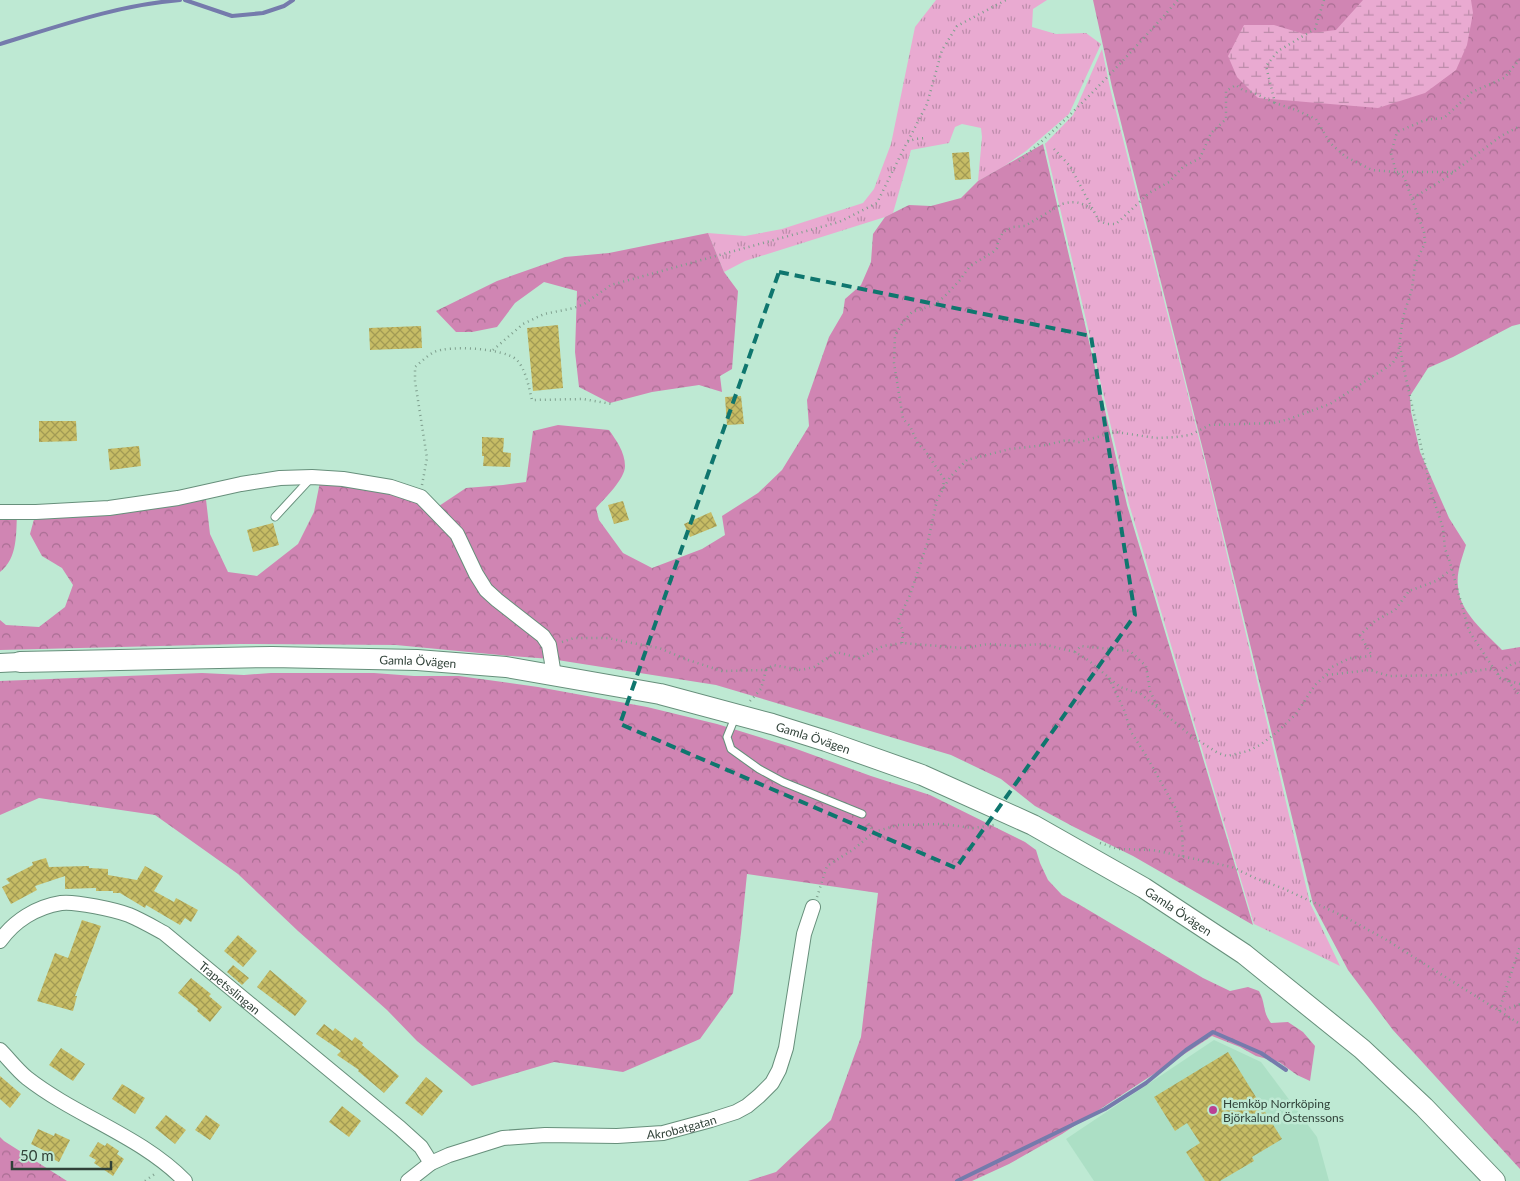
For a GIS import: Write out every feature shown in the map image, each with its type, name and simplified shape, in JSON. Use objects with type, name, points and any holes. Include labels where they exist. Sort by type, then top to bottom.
[{"type":"main road","name":"Gamla Övägen","points":[[20,662],[272,657],[398,659],[506,667],[660,694],[772,724],[826,741],[922,775],[1033,825],[1144,888],[1244,954],[1362,1049],[1424,1107],[1495,1181]]},
{"type":"street","points":[[0,512],[109,508],[178,498],[241,484],[280,478],[312,477],[343,479],[391,487],[421,497],[457,534],[476,574],[486,590],[543,636],[549,645],[554,676]]},
{"type":"street","name":"Gamla Övägen","points":[[0,663],[20,662]]},
{"type":"street","name":"Trapetsslingan","points":[[0,941],[18,921],[40,909],[62,903],[99,907],[129,915],[164,933],[400,1128],[421,1147],[431,1164]]},
{"type":"street","name":"Akrobatgatan","points":[[408,1181],[431,1164],[449,1155],[503,1138],[545,1135],[617,1136],[663,1133],[736,1112],[747,1106],[772,1083],[779,1070],[786,1048],[804,934],[813,908]]},
{"type":"street","points":[[0,1050],[26,1077],[172,1167],[185,1181]]},
{"type":"lane","points":[[275,517],[312,477]]},
{"type":"lane","points":[[737,715],[727,737],[731,749],[742,758],[784,782],[862,814]]},
{"type":"path","points":[[493,350],[523,324],[544,314],[584,304],[611,285],[839,222],[877,203],[927,104],[942,50],[957,26],[1006,0]]},
{"type":"path","points":[[1019,161],[1048,136],[1111,74],[1178,0]]},
{"type":"path","points":[[1276,104],[1266,66],[1278,51],[1315,29],[1324,0]]},
{"type":"path","points":[[902,643],[903,631],[898,620],[910,595],[932,529],[937,500],[950,477],[967,460],[1010,449],[1046,445],[1067,440],[1080,442],[1116,432],[1156,438],[1176,437],[1190,435],[1210,425],[1274,423],[1290,420],[1330,404],[1392,364],[1398,355],[1403,317],[1412,289],[1414,264],[1425,243],[1424,232],[1413,198],[1404,177],[1396,172],[1390,153],[1397,132],[1426,120],[1444,118],[1472,92],[1504,78],[1520,59]]},
{"type":"path","points":[[1054,149],[1070,166],[1099,221],[1107,224],[1116,224],[1149,193],[1169,182],[1183,167],[1200,158],[1211,133],[1226,119],[1226,91],[1236,85],[1244,91],[1252,92],[1276,104],[1316,119],[1330,143],[1346,157],[1372,170],[1453,172]]},
{"type":"path","points":[[1413,198],[1447,178],[1501,136],[1520,126]]},
{"type":"path","points":[[907,142],[926,138]]},
{"type":"path","points":[[943,491],[944,479],[924,449],[918,444],[910,426],[903,419],[894,363],[895,335],[912,312],[934,304],[960,280],[970,266],[993,252],[997,248],[1003,232],[1013,227],[1025,226],[1062,204],[1069,202],[1083,204],[1094,211]]},
{"type":"path","points":[[1399,341],[1432,495],[1443,528],[1445,549],[1469,631],[1500,678],[1520,684]]},
{"type":"path","points":[[421,497],[427,458],[415,381],[415,367],[435,351],[464,348],[493,350],[516,360],[527,378],[532,400],[583,399],[612,404]]},
{"type":"path","points":[[549,645],[574,638],[608,638],[659,648],[722,671],[766,670],[773,666],[801,670],[814,667],[836,652],[859,658],[883,646],[902,643],[963,648],[989,644],[1014,646],[1042,644],[1075,652],[1088,660],[1120,687],[1141,694],[1190,735],[1226,756],[1248,751],[1276,733],[1296,714],[1330,668],[1350,658],[1372,656],[1360,634],[1375,621],[1395,610],[1409,591],[1436,581],[1452,569]]},
{"type":"path","points":[[1075,652],[1081,646],[1130,651],[1146,666],[1150,691],[1158,708]]},
{"type":"path","points":[[1498,674],[1512,664],[1520,662]]},
{"type":"path","points":[[1326,675],[1370,670],[1389,676],[1451,675],[1494,668]]},
{"type":"path","points":[[737,715],[761,689],[766,670]]},
{"type":"path","points":[[1108,676],[1124,710],[1131,732],[1176,809],[1182,828],[1183,857]]},
{"type":"path","points":[[1507,680],[1520,696]]},
{"type":"path","points":[[862,814],[874,832]]},
{"type":"path","points":[[813,908],[827,866],[854,849],[874,832],[898,825],[943,824],[974,828],[1002,824]]},
{"type":"path","points":[[1097,842],[1118,849],[1153,850],[1232,867],[1306,899],[1385,939],[1520,1024]]},
{"type":"path","points":[[1499,1011],[1520,946]]},
{"type":"path","points":[[1499,1011],[1520,1004]]},
{"type":"highlighted area","points":[[779,272],[1091,336],[1135,615],[956,868],[620,724]]},
{"type":"shaded area","points":[[1214,1040],[1261,1062],[1317,1137],[1329,1181],[1094,1181],[1066,1139]]},
{"type":"green space","points":[[936,0],[1047,0],[1033,9],[1032,27],[1056,34],[1086,33],[1101,44],[1069,114],[1026,151],[978,181],[982,137],[981,128],[962,124],[955,127],[949,143],[911,150],[893,213],[745,261],[724,272],[708,233],[745,236],[782,229],[863,203],[874,189],[891,144],[915,27]]},
{"type":"green space","points":[[1093,0],[1520,0],[1520,324],[1512,326],[1428,368],[1410,396],[1411,412],[1420,452],[1449,518],[1466,545],[1458,576],[1458,587],[1463,605],[1474,622],[1502,650],[1520,647],[1520,1169],[1393,1030],[1348,970],[1313,904],[1203,450],[1112,87]]},
{"type":"green space","points":[[1363,0],[1471,0],[1473,13],[1467,45],[1456,70],[1425,93],[1378,108],[1258,98],[1237,77],[1228,56],[1244,25],[1274,25],[1304,34],[1336,30]]},
{"type":"green space","points":[[1102,49],[1110,88],[1202,450],[1310,903],[1340,966],[1254,924],[1129,504],[1045,144],[1073,115]]},
{"type":"green space","points":[[1043,144],[1127,505],[1253,925],[1133,856],[1035,806],[1001,779],[951,755],[716,685],[551,659],[396,645],[240,644],[0,650],[0,620],[6,625],[39,627],[65,607],[73,585],[62,568],[42,556],[30,534],[36,512],[205,491],[210,534],[228,572],[257,576],[298,544],[314,512],[321,477],[391,487],[433,510],[466,488],[526,482],[533,431],[558,425],[609,430],[620,447],[625,461],[622,477],[596,508],[599,520],[623,553],[652,568],[702,549],[725,535],[722,516],[758,493],[782,470],[809,426],[807,400],[829,337],[843,313],[845,299],[861,285],[871,262],[873,234],[885,217],[909,205],[931,206],[961,198],[978,181]]},
{"type":"green space","points":[[708,233],[724,272],[738,291],[732,369],[720,376],[722,392],[699,385],[652,392],[610,403],[579,387],[575,352],[577,291],[544,282],[515,303],[497,327],[472,332],[456,332],[436,311],[497,281],[565,257],[609,253]]},
{"type":"green space","points":[[0,512],[17,513],[13,552],[10,560],[0,572]]},
{"type":"green space","points":[[202,673],[244,675],[271,673],[374,673],[414,676],[459,676],[538,687],[647,707],[717,724],[791,747],[930,795],[1025,842],[1036,850],[1048,880],[1062,895],[1203,978],[1230,991],[1248,987],[1259,991],[1266,1015],[1271,1023],[1288,1022],[1303,1032],[1315,1046],[1310,1081],[1297,1075],[1279,1062],[1256,1056],[1240,1047],[1212,1036],[1062,1134],[1009,1164],[972,1181],[748,1181],[776,1172],[831,1120],[861,1037],[878,893],[747,874],[733,993],[700,1039],[623,1072],[554,1062],[472,1086],[417,1041],[387,1010],[298,931],[238,874],[155,815],[39,798],[0,815],[0,681]]},
{"type":"green space","points":[[0,1137],[4,1141],[67,1181],[0,1181]]},
{"type":"building","points":[[969,152],[971,179],[955,180],[952,153]]},
{"type":"building","points":[[558,325],[563,388],[533,391],[527,328]]},
{"type":"building","points":[[421,326],[422,348],[370,350],[369,328]]},
{"type":"building","points":[[741,396],[744,424],[727,425],[725,397]]},
{"type":"building","points":[[39,421],[76,421],[77,441],[39,442]]},
{"type":"building","points":[[482,437],[504,438],[503,452],[511,453],[510,467],[483,466]]},
{"type":"building","points":[[139,446],[141,466],[110,470],[108,449]]},
{"type":"building","points":[[623,501],[629,520],[614,524],[608,505]]},
{"type":"building","points":[[711,512],[717,526],[690,537],[684,524]]},
{"type":"building","points":[[273,523],[279,545],[253,552],[247,530]]},
{"type":"building","points":[[46,858],[49,867],[89,866],[89,868],[108,869],[108,875],[137,880],[145,866],[163,876],[154,891],[174,902],[176,898],[198,910],[191,922],[185,918],[180,925],[146,905],[145,908],[120,893],[96,891],[96,888],[65,889],[65,876],[35,886],[37,890],[11,904],[2,887],[10,883],[6,879],[33,865],[32,862]]},
{"type":"building","points":[[82,920],[101,926],[75,996],[77,996],[73,1011],[37,1001],[55,953],[68,958]]},
{"type":"building","points":[[238,935],[257,951],[243,967],[224,951]]},
{"type":"building","points":[[233,965],[249,978],[242,985],[227,972]]},
{"type":"building","points":[[270,970],[307,1001],[295,1016],[257,987]]},
{"type":"building","points":[[191,978],[211,994],[209,996],[222,1007],[210,1022],[197,1011],[198,1009],[178,993]]},
{"type":"building","points":[[324,1024],[333,1031],[335,1028],[352,1041],[355,1037],[399,1076],[384,1093],[359,1070],[337,1055],[341,1051],[316,1034]]},
{"type":"building","points":[[61,1048],[85,1064],[73,1081],[49,1065]]},
{"type":"building","name":"Hemköp Norrköping Björkalund Östenssons","points":[[1228,1052],[1282,1139],[1252,1157],[1254,1161],[1220,1181],[1205,1181],[1186,1152],[1200,1143],[1187,1123],[1175,1131],[1154,1097]]},
{"type":"building","points":[[0,1076],[21,1094],[10,1108],[0,1099]]},
{"type":"building","points":[[426,1077],[443,1091],[422,1116],[405,1103]]},
{"type":"building","points":[[122,1084],[145,1098],[135,1114],[112,1099]]},
{"type":"building","points":[[342,1106],[361,1121],[349,1137],[329,1122]]},
{"type":"building","points":[[166,1115],[186,1130],[175,1144],[155,1128]]},
{"type":"building","points":[[206,1115],[220,1125],[210,1140],[195,1130]]},
{"type":"building","points":[[38,1129],[54,1136],[55,1133],[70,1140],[59,1162],[44,1155],[45,1151],[31,1144]]},
{"type":"building","points":[[98,1142],[105,1146],[107,1143],[119,1151],[117,1154],[124,1159],[113,1176],[94,1163],[96,1160],[89,1156]]},
{"type":"waterway","points":[[0,44],[111,11],[180,0]]},
{"type":"waterway","points":[[185,0],[232,16],[263,13],[284,6],[293,0]]},
{"type":"waterway","points":[[957,1181],[1105,1109],[1146,1083],[1186,1050],[1213,1032],[1261,1053],[1286,1070]]},
{"type":"place","name":"Hemköp Norrköping Björkalund Östenssons","points":[[1213,1110]]}]
